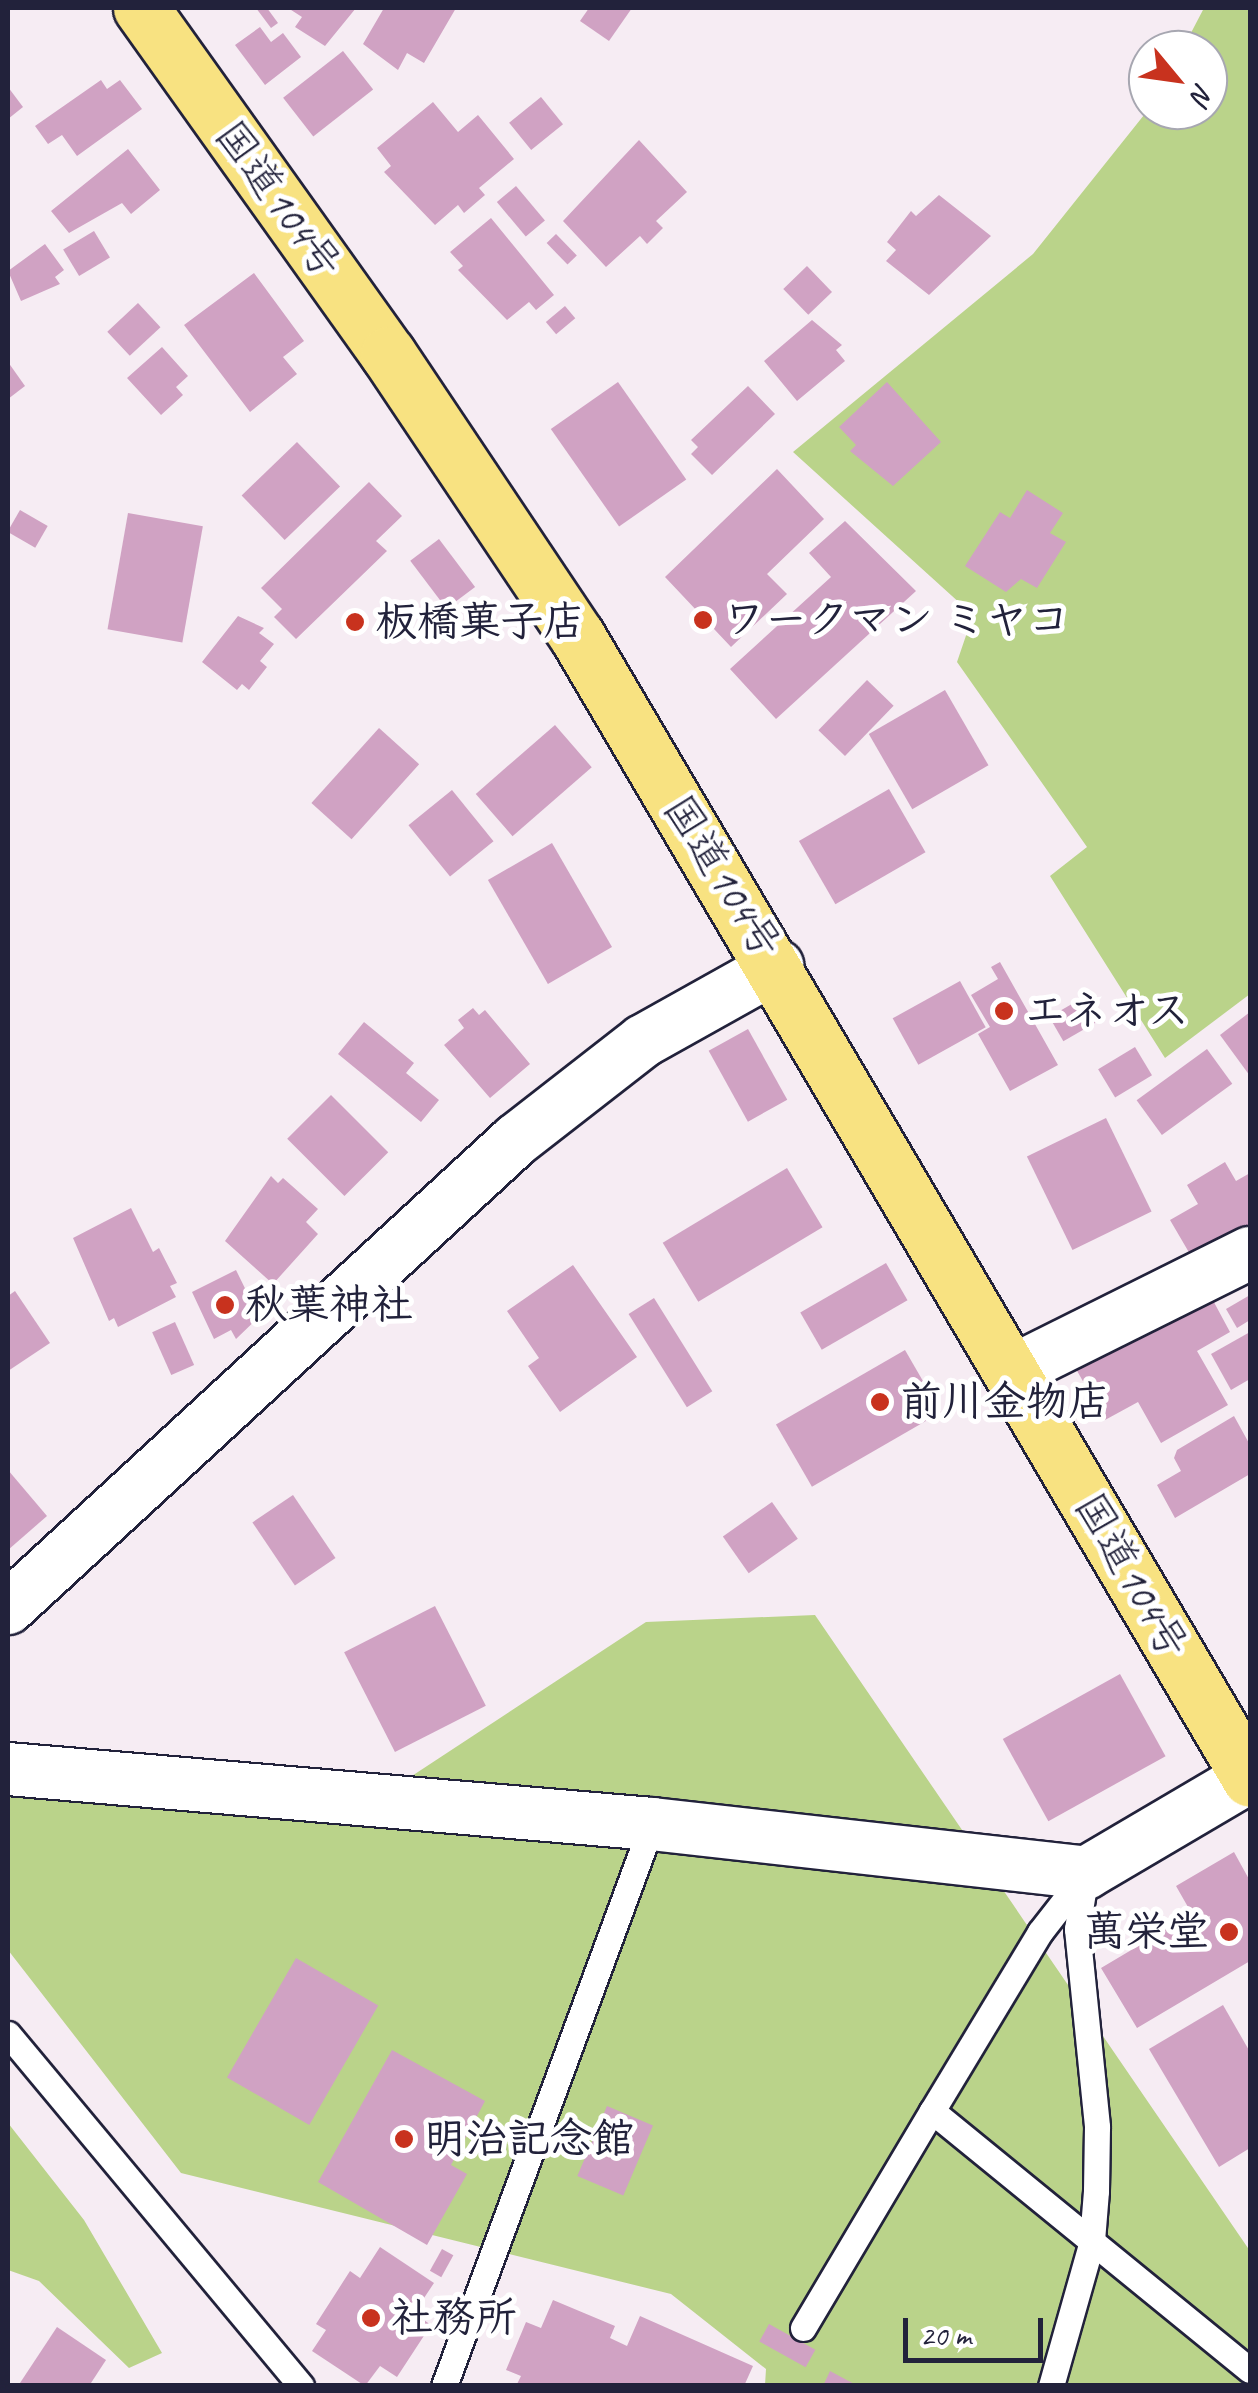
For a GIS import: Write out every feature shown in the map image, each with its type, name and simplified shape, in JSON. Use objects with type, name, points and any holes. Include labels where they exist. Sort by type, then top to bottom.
[{"type":"highway","name":"国道104号","points":[[142,8],[388,354],[577,636],[777,966],[1250,1778]]},
{"type":"street","points":[[8,1608],[516,1140],[642,1042],[777,966]]},
{"type":"street","points":[[1011,1372],[1250,1253]]},
{"type":"street","points":[[8,1769],[652,1824],[1086,1873],[1250,1778]]},
{"type":"lane","points":[[444,2386],[652,1824]]},
{"type":"lane","points":[[803,2328],[1040,1932],[1086,1873]]},
{"type":"lane","points":[[1051,2386],[1092,2241],[1097,2128],[1077,1930],[1086,1873]]},
{"type":"lane","points":[[8,2034],[301,2386]]},
{"type":"lane","points":[[932,2111],[1250,2370]]},
{"type":"green space","points":[[1204,8],[1250,8],[1250,994],[1165,1058],[1050,876],[1087,847],[957,662],[973,615],[793,452],[1033,254],[1132,130],[1228,130],[1228,30],[1192,30]]},
{"type":"green space","points":[[815,1615],[1250,2251],[1250,2385],[765,2385],[766,2369],[671,2294],[181,2173],[8,1950],[8,1789],[348,1818],[646,1622]]},
{"type":"green space","points":[[8,2123],[84,2220],[162,2353],[129,2368],[39,2281],[8,2270]]},
{"type":"building","points":[[256,8],[267,8],[278,23],[271,28]]},
{"type":"building","points":[[288,8],[356,8],[325,46],[295,27],[302,17]]},
{"type":"building","points":[[384,8],[456,8],[424,63],[407,53],[398,70],[363,44]]},
{"type":"building","points":[[589,8],[632,8],[609,41],[580,21]]},
{"type":"building","points":[[260,27],[271,42],[283,33],[301,57],[265,85],[235,45]]},
{"type":"building","points":[[343,51],[373,90],[313,136],[283,98]]},
{"type":"building","points":[[101,80],[107,89],[120,80],[142,109],[77,156],[62,135],[48,144],[35,126]]},
{"type":"building","points":[[8,87],[23,107],[8,119]]},
{"type":"building","points":[[541,97],[563,124],[531,150],[509,123]]},
{"type":"building","points":[[433,102],[458,132],[478,115],[514,159],[479,188],[485,195],[464,213],[458,205],[435,225],[384,172],[391,166],[377,148]]},
{"type":"building","points":[[639,140],[687,192],[656,221],[663,228],[647,244],[640,236],[606,267],[563,221]]},
{"type":"building","points":[[128,149],[160,190],[131,214],[122,203],[69,233],[51,211]]},
{"type":"building","points":[[516,186],[545,220],[526,237],[497,202]]},
{"type":"building","points":[[939,195],[991,236],[929,295],[886,261],[896,250],[887,242],[911,211],[916,216]]},
{"type":"building","points":[[491,218],[554,295],[536,310],[529,302],[507,320],[458,270],[463,266],[450,252]]},
{"type":"building","points":[[94,231],[110,258],[79,276],[63,250]]},
{"type":"building","points":[[556,234],[577,256],[567,265],[547,243]]},
{"type":"building","points":[[45,244],[64,270],[55,277],[60,284],[21,301],[8,271]]},
{"type":"building","points":[[807,266],[832,292],[808,315],[783,289]]},
{"type":"building","points":[[254,273],[304,341],[283,357],[297,374],[250,412],[184,325]]},
{"type":"building","points":[[138,303],[161,327],[130,356],[107,332]]},
{"type":"building","points":[[565,306],[575,318],[556,334],[546,322]]},
{"type":"building","points":[[812,320],[842,345],[836,350],[845,361],[797,401],[764,361]]},
{"type":"building","points":[[162,347],[188,376],[176,387],[183,395],[161,415],[127,378]]},
{"type":"building","points":[[8,362],[25,386],[8,399]]},
{"type":"building","points":[[618,382],[686,479],[619,527],[551,429]]},
{"type":"building","points":[[887,382],[941,442],[893,486],[850,451],[856,445],[839,427]]},
{"type":"building","points":[[748,386],[775,414],[712,475],[691,454],[698,447],[691,440]]},
{"type":"building","points":[[297,442],[340,487],[285,540],[242,495]]},
{"type":"building","points":[[777,469],[824,519],[767,574],[787,594],[731,647],[665,577]]},
{"type":"building","points":[[369,482],[402,516],[376,541],[387,551],[296,639],[274,617],[282,609],[261,588]]},
{"type":"building","points":[[1027,490],[1063,513],[1050,533],[1066,542],[1037,588],[1021,579],[1006,592],[965,566],[1000,512],[1010,518]]},
{"type":"building","points":[[20,510],[48,526],[35,548],[8,532]]},
{"type":"building","points":[[128,513],[203,526],[182,642],[108,629]]},
{"type":"building","points":[[845,521],[916,591],[776,719],[730,669],[831,577],[809,553]]},
{"type":"building","points":[[439,539],[475,587],[446,609],[410,561]]},
{"type":"building","points":[[238,616],[264,628],[259,633],[274,644],[260,661],[267,667],[249,690],[242,684],[237,690],[202,662]]},
{"type":"building","points":[[867,680],[894,706],[845,756],[818,730]]},
{"type":"building","points":[[945,690],[988,765],[912,809],[869,734]]},
{"type":"building","points":[[555,725],[592,767],[512,836],[476,794]]},
{"type":"building","points":[[379,728],[419,764],[352,839],[311,803]]},
{"type":"building","points":[[889,789],[925,852],[835,904],[799,841]]},
{"type":"building","points":[[452,790],[494,841],[450,877],[408,825]]},
{"type":"building","points":[[552,843],[612,947],[548,984],[488,880]]},
{"type":"building","name":"エネオス","points":[[1000,962],[1058,1065],[1010,1091],[978,1034],[990,1027],[971,995],[998,979],[991,967]]},
{"type":"building","points":[[960,981],[986,1027],[918,1065],[893,1018]]},
{"type":"building","points":[[1084,997],[1098,1021],[1063,1041],[1049,1017]]},
{"type":"building","points":[[473,1008],[479,1015],[485,1010],[530,1064],[490,1098],[444,1045],[464,1028],[458,1020]]},
{"type":"building","points":[[1250,1012],[1250,1076],[1220,1035]]},
{"type":"building","points":[[364,1022],[414,1063],[406,1073],[439,1100],[421,1122],[338,1054]]},
{"type":"building","points":[[748,1029],[787,1100],[748,1122],[709,1051]]},
{"type":"building","points":[[1135,1047],[1152,1075],[1115,1097],[1098,1069]]},
{"type":"building","points":[[1207,1049],[1232,1084],[1162,1135],[1137,1100]]},
{"type":"building","points":[[331,1095],[388,1152],[344,1196],[287,1139]]},
{"type":"building","points":[[1106,1118],[1152,1211],[1072,1250],[1027,1157]]},
{"type":"building","points":[[1225,1162],[1236,1181],[1250,1173],[1250,1227],[1194,1261],[1170,1220],[1198,1204],[1187,1185]]},
{"type":"building","points":[[787,1168],[823,1227],[698,1302],[663,1243]]},
{"type":"building","points":[[271,1176],[278,1183],[283,1178],[318,1209],[306,1222],[318,1234],[273,1284],[225,1241]]},
{"type":"building","points":[[131,1208],[153,1252],[159,1248],[177,1283],[170,1286],[176,1297],[118,1327],[114,1318],[109,1321],[73,1238]]},
{"type":"building","points":[[886,1263],[907,1300],[822,1350],[800,1312]]},
{"type":"building","points":[[573,1265],[637,1357],[560,1412],[528,1366],[539,1358],[507,1311]]},
{"type":"building","name":"秋葉神社","points":[[236,1270],[259,1317],[236,1339],[231,1330],[214,1339],[192,1292]]},
{"type":"building","points":[[15,1291],[50,1343],[8,1371],[8,1296]]},
{"type":"building","points":[[1209,1293],[1230,1332],[1197,1351],[1228,1405],[1161,1443],[1138,1402],[1105,1420],[1076,1369]]},
{"type":"building","points":[[1250,1295],[1250,1320],[1237,1328],[1226,1309]]},
{"type":"building","points":[[654,1298],[712,1391],[687,1407],[629,1314]]},
{"type":"building","points":[[175,1322],[194,1365],[171,1375],[152,1332]]},
{"type":"building","points":[[1250,1332],[1250,1379],[1231,1390],[1211,1354]]},
{"type":"building","points":[[905,1350],[941,1412],[812,1487],[776,1424]]},
{"type":"building","points":[[1234,1416],[1250,1445],[1250,1474],[1175,1518],[1157,1485],[1181,1471],[1174,1458],[1177,1450]]},
{"type":"building","points":[[8,1470],[47,1516],[8,1550]]},
{"type":"building","points":[[293,1495],[335,1558],[295,1585],[252,1522]]},
{"type":"building","points":[[772,1502],[798,1539],[749,1573],[723,1536]]},
{"type":"building","points":[[435,1606],[486,1706],[395,1752],[344,1652]]},
{"type":"building","points":[[1120,1674],[1166,1756],[1048,1821],[1003,1739]]},
{"type":"building","points":[[1234,1852],[1250,1881],[1250,1961],[1137,2028],[1101,1968],[1192,1914],[1176,1886]]},
{"type":"building","points":[[296,1958],[378,2006],[309,2125],[227,2078]]},
{"type":"building","points":[[1223,2005],[1250,2052],[1250,2148],[1219,2167],[1149,2049]]},
{"type":"building","name":"明治記念館","points":[[392,2050],[485,2101],[451,2165],[467,2174],[427,2245],[318,2182]]},
{"type":"building","points":[[607,2106],[653,2126],[623,2195],[577,2176]]},
{"type":"building","name":"社務所","points":[[380,2247],[434,2283],[414,2313],[431,2325],[397,2377],[380,2366],[365,2386],[312,2351],[326,2330],[316,2324],[350,2271],[360,2278]]},
{"type":"building","points":[[442,2249],[453,2255],[441,2277],[430,2271]]},
{"type":"building","points":[[553,2300],[615,2326],[610,2338],[627,2346],[640,2316],[753,2366],[744,2386],[516,2386],[521,2376],[506,2370],[526,2322],[541,2328]]},
{"type":"building","points":[[769,2324],[815,2350],[806,2367],[759,2341]]},
{"type":"building","points":[[57,2327],[106,2360],[89,2386],[18,2386]]},
{"type":"building","points":[[830,2371],[858,2386],[823,2386]]},
{"type":"place","name":"ワークマン ミヤコ","points":[[703,620]]},
{"type":"place","name":"板橋菓子店","points":[[355,622]]},
{"type":"place","name":"エネオス","points":[[1004,1011]]},
{"type":"place","name":"秋葉神社","points":[[225,1305]]},
{"type":"place","name":"前川金物店","points":[[880,1402]]},
{"type":"place","name":"萬栄堂","points":[[1229,1932]]},
{"type":"place","name":"明治記念館","points":[[404,2139]]},
{"type":"place","name":"社務所","points":[[371,2318]]}]
